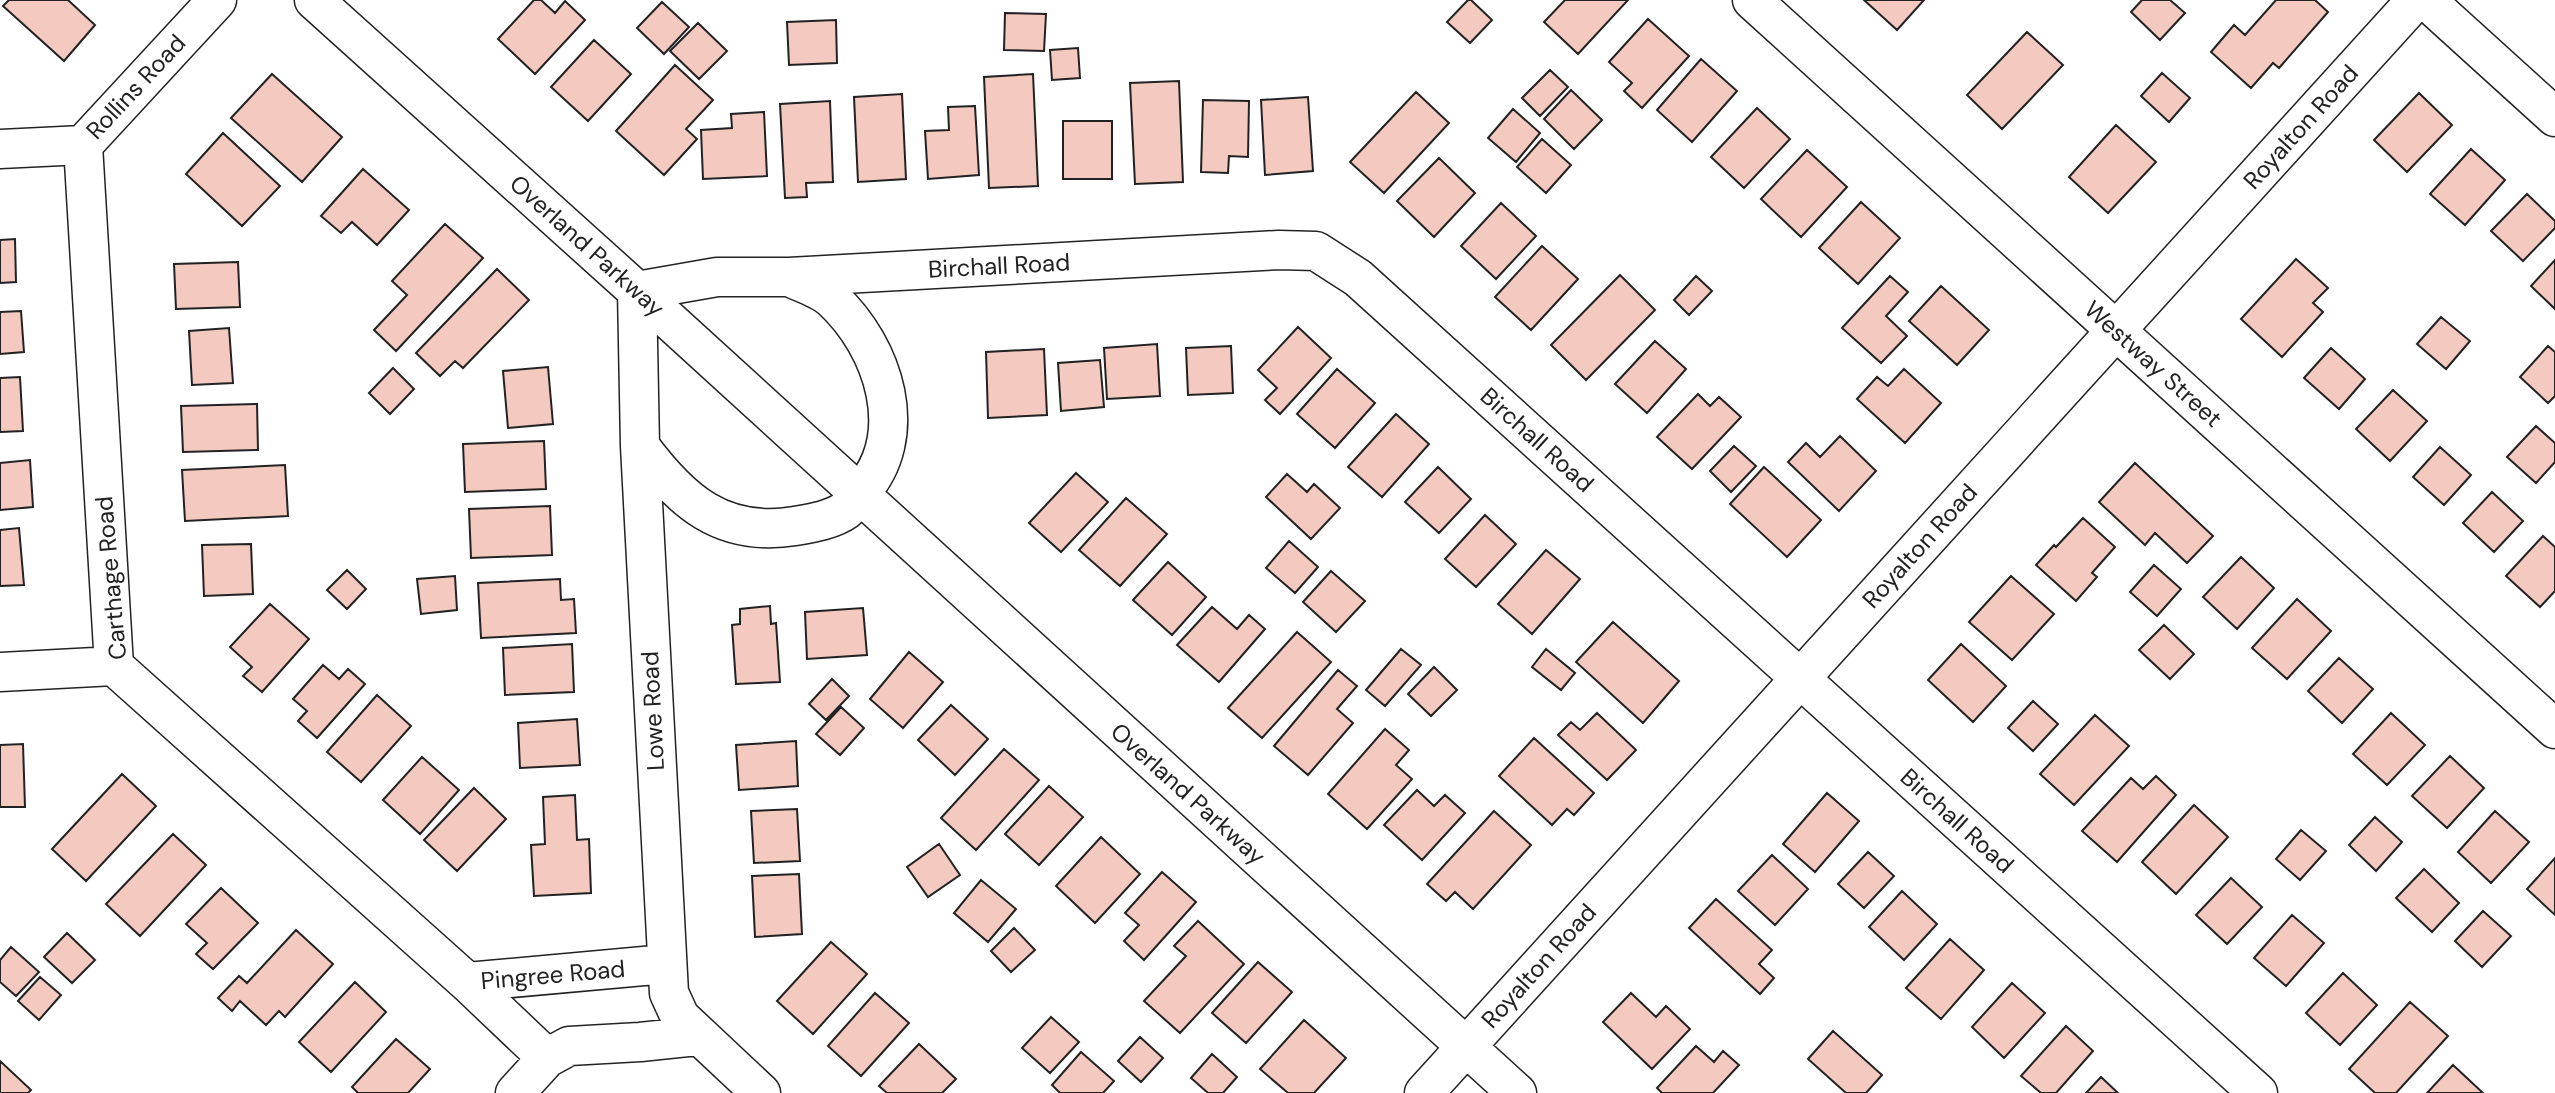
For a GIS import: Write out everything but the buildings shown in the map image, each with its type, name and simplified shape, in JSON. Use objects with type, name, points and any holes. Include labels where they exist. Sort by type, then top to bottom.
[{"type":"street","name":"Rollins Road","points":[[0,149],[83,145],[217,0]]},
{"type":"street","name":"Overland Parkway","points":[[314,0],[637,290],[1517,1093]]},
{"type":"street","name":"Westway Street","points":[[1752,0],[2555,729]]},
{"type":"street","name":"Royalton Road","points":[[1424,1093],[2416,0]]},
{"type":"street","points":[[2426,0],[2555,117]]},
{"type":"street","name":"Carthage Road","points":[[83,145],[114,666],[467,982]]},
{"type":"street","name":"Birchall Road","points":[[637,290],[717,277],[789,277],[1279,250],[1316,251],[1358,278],[2258,1093]]},
{"type":"street","points":[[640,446],[663,478],[684,498],[711,515],[741,527],[782,528],[819,522],[846,510],[872,481],[884,446],[888,401],[878,362],[858,327],[830,296],[789,277]]},
{"type":"street","name":"Lowe Road","points":[[637,290],[640,446],[669,993],[680,1017],[697,1036],[761,1093]]},
{"type":"street","points":[[0,671],[114,666]]},
{"type":"street","name":"Pingree Road","points":[[467,982],[666,964]]},
{"type":"street","name":"Pingree Road","points":[[467,982],[547,1058]]},
{"type":"street","points":[[516,1093],[547,1058],[569,1046],[697,1036]]}]
